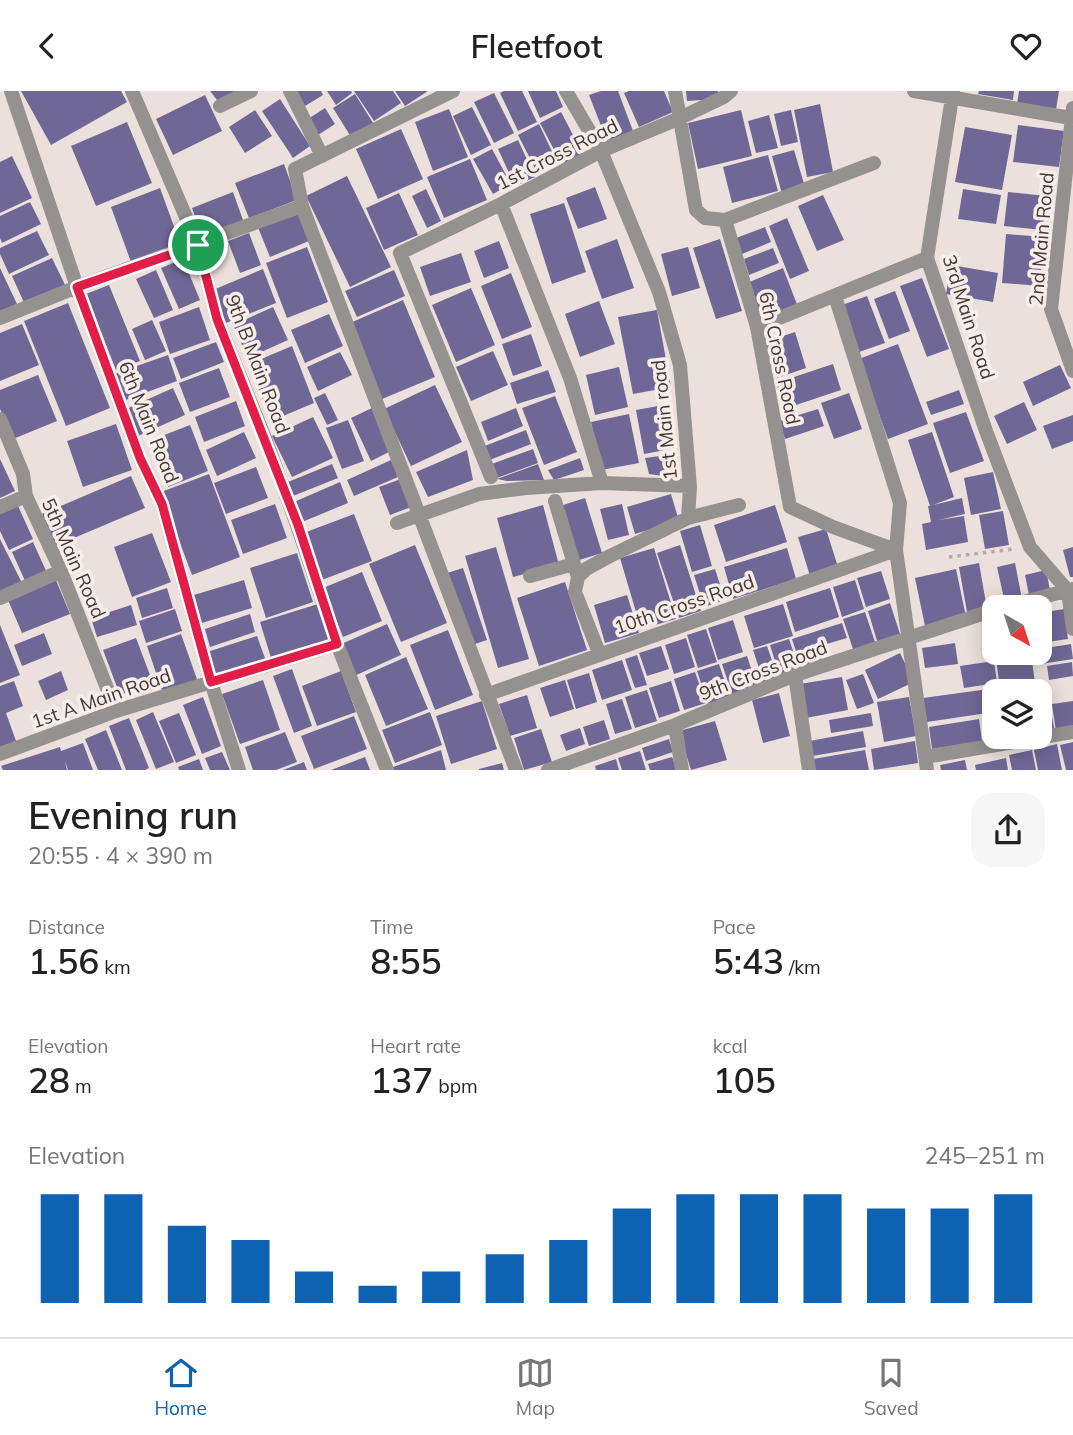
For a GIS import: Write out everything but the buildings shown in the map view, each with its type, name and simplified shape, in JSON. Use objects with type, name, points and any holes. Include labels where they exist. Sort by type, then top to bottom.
[{"type":"street","name":"6th Main Road","points":[[11,91],[77,287],[140,458],[162,504],[211,682],[239,770]]},
{"type":"street","name":"9th B Main Road","points":[[132,91],[198,245],[217,319],[298,525],[337,644],[387,770]]},
{"type":"street","points":[[220,106],[251,91]]},
{"type":"street","points":[[290,91],[322,156]]},
{"type":"street","points":[[453,91],[295,169],[302,206],[516,770]]},
{"type":"street","name":"1st Main road","points":[[566,91],[601,151],[659,292],[680,365],[690,486],[688,518]]},
{"type":"street","points":[[675,91],[696,210],[705,218],[725,220],[874,163]]},
{"type":"street","name":"1st Cross Road","points":[[491,477],[400,253],[601,151],[680,118],[731,91]]},
{"type":"street","points":[[914,91],[953,94],[1072,113]]},
{"type":"street","name":"3rd Main Road","points":[[953,94],[927,258],[986,431],[1030,547],[1070,590]]},
{"type":"street","name":"2nd Main Road","points":[[1072,113],[1051,309],[1073,371]]},
{"type":"street","points":[[501,204],[570,377],[602,483]]},
{"type":"street","points":[[0,318],[77,287],[302,206]]},
{"type":"street","name":"6th Cross Road","points":[[725,220],[757,327],[790,507],[833,527],[896,550]]},
{"type":"street","points":[[757,327],[927,258]]},
{"type":"street","points":[[835,296],[900,503],[896,550],[926,763],[1073,732]]},
{"type":"street","name":"5th Main Road","points":[[0,419],[23,474],[26,496],[61,571],[116,711]]},
{"type":"street","points":[[397,523],[479,494],[526,488],[602,483],[690,486]]},
{"type":"street","points":[[0,507],[26,496]]},
{"type":"street","points":[[555,501],[576,571],[575,592],[600,655]]},
{"type":"street","points":[[530,576],[586,569],[688,518],[739,505]]},
{"type":"street","name":"10th Cross Road","points":[[486,695],[896,550]]},
{"type":"street","points":[[0,598],[61,571]]},
{"type":"street","points":[[1051,595],[1070,590],[1073,629]]},
{"type":"street","name":"9th Cross Road","points":[[548,770],[675,725],[795,675],[982,614]]},
{"type":"street","name":"1st A Main Road","points":[[0,754],[116,711],[337,644]]},
{"type":"street","points":[[795,675],[809,770]]},
{"type":"street","points":[[675,725],[682,770]]},
{"type":"path","points":[[949,558],[1007,550]]},
{"type":"route","points":[[198,245],[217,319],[298,525],[337,644],[211,682],[162,504],[140,458],[77,287],[198,245]]}]
